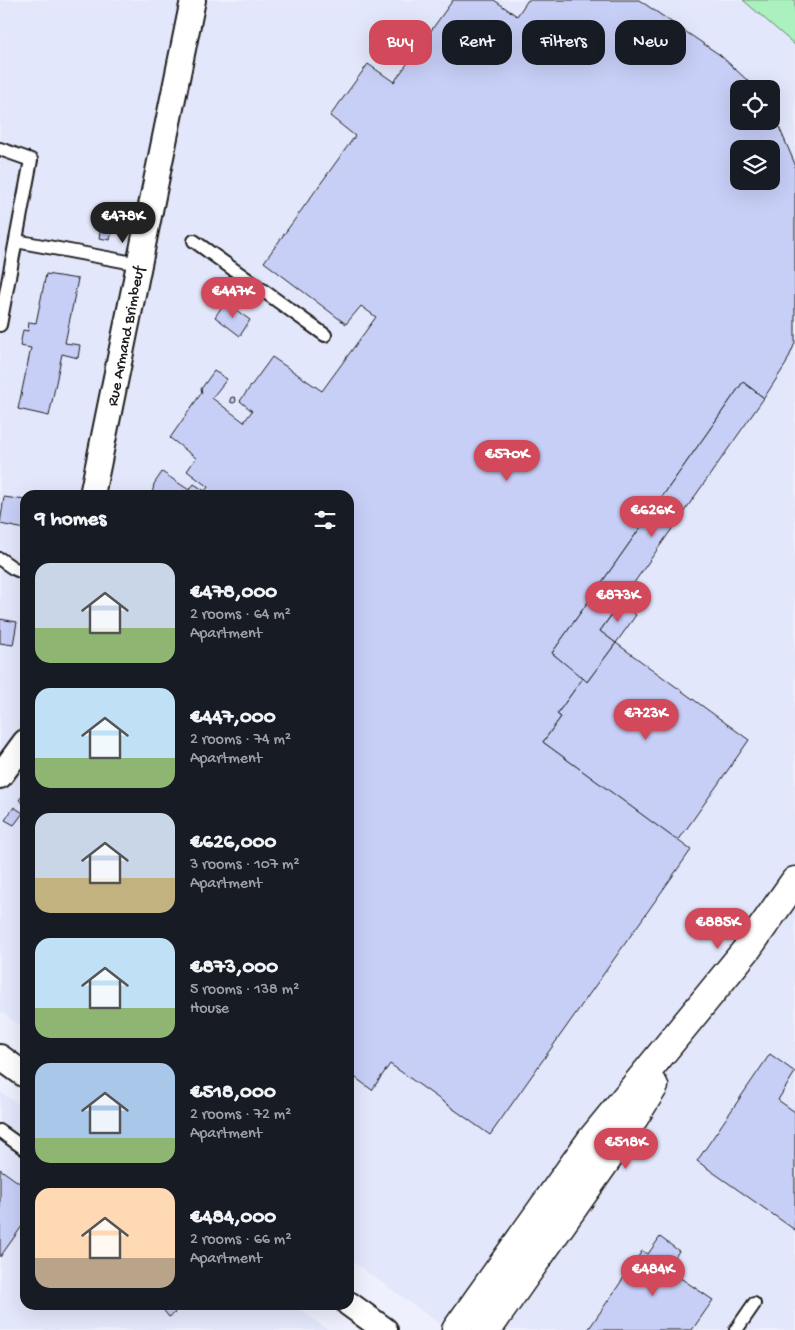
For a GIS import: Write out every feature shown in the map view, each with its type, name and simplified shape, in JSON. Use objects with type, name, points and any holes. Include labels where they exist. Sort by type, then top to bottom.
[{"type":"main road","points":[[456,1330],[591,1140],[747,949],[795,881]]},
{"type":"main road","points":[[487,1330],[613,1151],[720,980]]},
{"type":"street","name":"Rue Armand Brimbeuf","points":[[93,490],[193,0]]},
{"type":"street","points":[[0,776],[20,749]]},
{"type":"street","points":[[0,1057],[20,1071]]},
{"type":"street","points":[[354,1308],[385,1330]]},
{"type":"lane","points":[[0,149],[31,160],[0,325]]},
{"type":"lane","points":[[16,240],[139,264]]},
{"type":"lane","points":[[194,241],[325,335]]},
{"type":"lane","points":[[0,559],[20,570]]},
{"type":"lane","points":[[0,1131],[20,1145]]},
{"type":"lane","points":[[736,1330],[754,1304]]},
{"type":"shaded area","points":[[0,0],[795,0],[795,1330],[448,1330],[354,1263],[354,490],[20,490],[20,1025],[0,1011]]},
{"type":"shaded area","points":[[0,1091],[20,1105],[20,1310],[301,1310],[328,1330],[0,1330]]},
{"type":"green space","points":[[743,0],[795,0],[795,45]]},
{"type":"building","points":[[453,0],[494,0],[517,16],[528,0],[639,0],[668,20],[615,20],[615,65],[686,65],[686,32],[720,55],[747,80],[730,80],[730,130],[780,129],[795,164],[795,343],[786,364],[764,398],[743,382],[552,653],[583,678],[557,714],[561,717],[543,742],[691,850],[490,1135],[390,1064],[372,1090],[354,1077],[354,490],[206,490],[208,487],[187,471],[196,458],[170,438],[214,371],[227,379],[212,398],[244,422],[252,411],[240,401],[272,357],[322,391],[376,317],[361,306],[346,324],[264,262],[355,136],[330,116],[368,64],[394,82],[406,65],[432,65],[432,29]]},
{"type":"building","points":[[101,227],[112,229],[110,240],[99,238]]},
{"type":"building","points":[[46,274],[78,279],[65,343],[80,345],[78,358],[62,354],[49,416],[18,409],[31,348],[20,346],[23,330],[28,331],[29,322],[36,323]]},
{"type":"building","points":[[225,302],[250,320],[240,336],[215,317]]},
{"type":"building","points":[[743,382],[764,398],[600,631],[616,643],[587,682],[552,653]]},
{"type":"building","points":[[233,397],[236,400],[233,403],[230,400]]},
{"type":"building","points":[[162,472],[189,490],[153,490],[154,484]]},
{"type":"building","points":[[194,484],[203,490],[189,490]]},
{"type":"building","points":[[4,497],[20,499],[20,528],[0,524]]},
{"type":"building","points":[[621,602],[636,615],[616,643],[600,631]]},
{"type":"building","points":[[0,619],[17,622],[13,645],[0,643]]},
{"type":"building","points":[[616,643],[749,740],[678,841],[543,742],[561,717],[557,714],[583,678],[587,682]]},
{"type":"building","points":[[14,807],[20,811],[20,817],[14,825],[5,820]]},
{"type":"building","points":[[770,1054],[795,1072],[778,1100],[795,1112],[795,1230],[697,1161]]},
{"type":"building","points":[[0,1169],[20,1183],[20,1229],[0,1257]]},
{"type":"building","points":[[660,1237],[679,1251],[667,1269],[713,1300],[692,1330],[588,1330],[642,1251],[648,1254]]},
{"type":"building","points":[[163,1310],[173,1310],[175,1313],[169,1317]]}]
